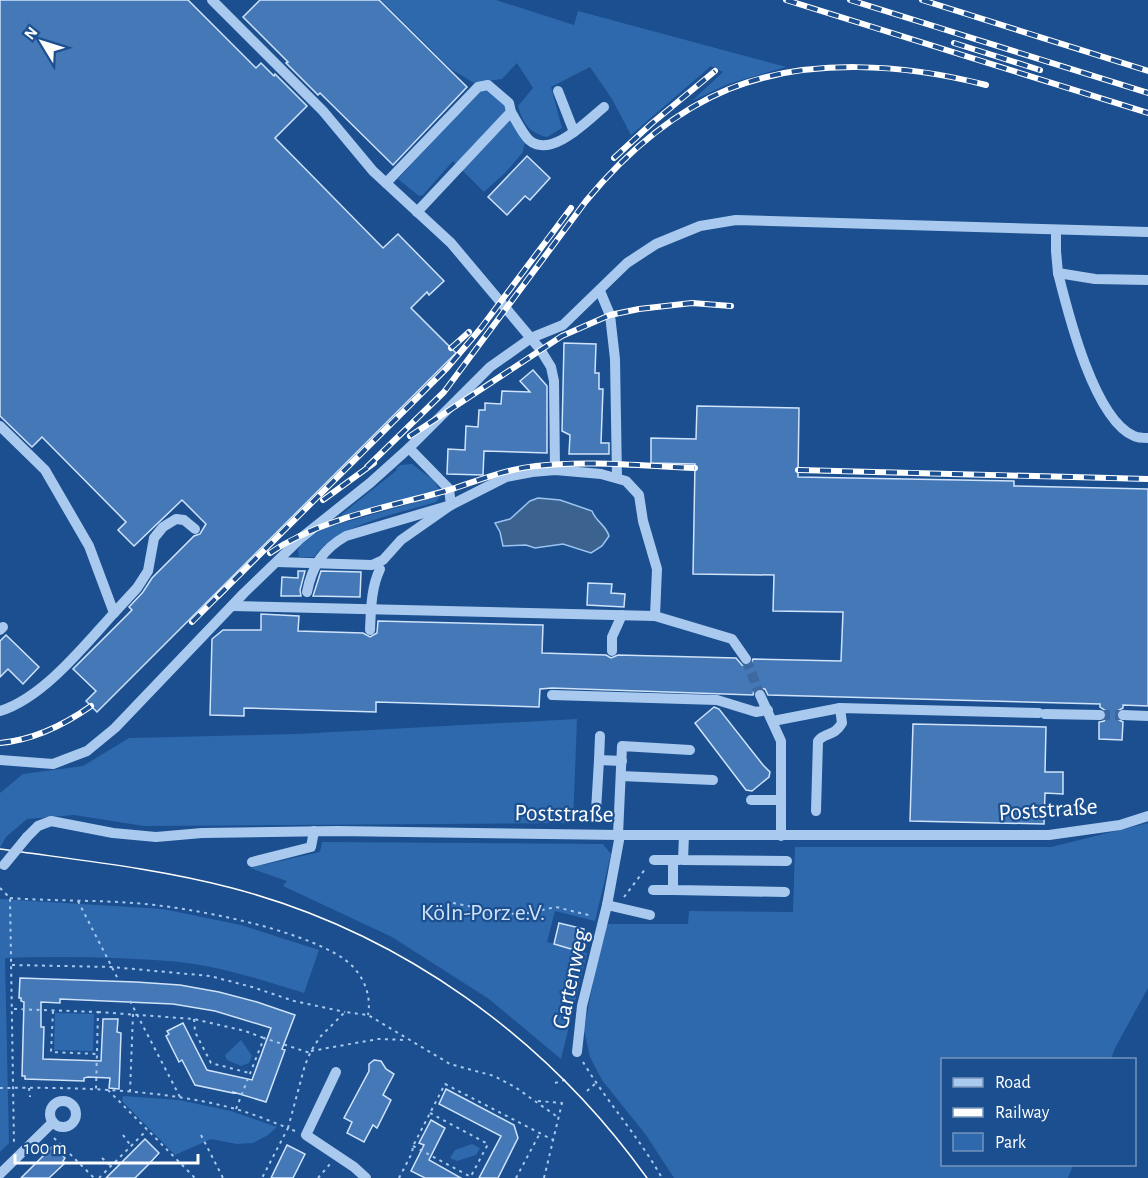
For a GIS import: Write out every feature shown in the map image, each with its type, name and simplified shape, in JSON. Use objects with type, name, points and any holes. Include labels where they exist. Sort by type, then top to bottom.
[{"type":"street","points":[[212,0],[323,111],[373,171],[450,243],[547,358],[554,381],[555,470]]},
{"type":"street","points":[[386,183],[478,87],[489,86],[509,103],[511,112],[528,139],[540,145],[556,143],[574,132],[604,107]]},
{"type":"street","points":[[558,91],[574,132]]},
{"type":"street","points":[[417,212],[511,112]]},
{"type":"street","points":[[0,760],[54,764],[87,751],[115,728],[301,538],[370,483],[409,448],[490,367],[531,338],[563,325],[627,263],[656,244],[700,226],[736,220],[1148,232]]},
{"type":"street","points":[[1056,230],[1058,273],[1078,350],[1111,415],[1123,429],[1136,437],[1148,438]]},
{"type":"street","points":[[1058,273],[1095,279],[1148,280]]},
{"type":"street","points":[[600,291],[610,315],[615,359],[617,478]]},
{"type":"street","points":[[0,426],[45,470],[89,546],[114,613]]},
{"type":"street","points":[[409,448],[450,489],[451,505]]},
{"type":"street","points":[[370,630],[375,579],[382,565],[401,540],[451,505],[506,477],[555,470],[601,474],[617,478],[626,481],[639,495],[643,521],[657,569],[655,616]]},
{"type":"street","points":[[307,592],[312,571],[332,544],[346,536],[451,505]]},
{"type":"street","points":[[0,711],[9,708],[46,683],[68,664],[114,613],[148,571],[154,538],[164,528],[176,519],[184,520],[195,529]]},
{"type":"street","points":[[277,562],[382,565]]},
{"type":"street","points":[[232,606],[655,616],[732,639],[746,659]]},
{"type":"street","points":[[612,651],[612,636],[622,615]]},
{"type":"street","points":[[552,695],[717,700],[771,716],[840,708],[1100,715]]},
{"type":"street","points":[[760,695],[781,741],[781,836]]},
{"type":"street","points":[[816,811],[818,741],[821,737],[834,734],[843,723],[840,708]]},
{"type":"street","points":[[1123,716],[1148,716]]},
{"type":"street","points":[[596,811],[600,736]]},
{"type":"street","points":[[599,760],[622,761],[622,746],[690,750]]},
{"type":"street","name":"Gartenweg","points":[[576,1052],[582,1006],[604,919],[619,835],[622,761]]},
{"type":"street","points":[[621,776],[713,780]]},
{"type":"street","points":[[751,800],[781,800]]},
{"type":"street","name":"Poststraße","points":[[2,867],[38,826],[51,821],[113,833],[156,837],[202,833],[314,831],[781,836],[1049,835],[1120,825],[1148,816]]},
{"type":"street","points":[[252,862],[312,848],[314,831]]},
{"type":"street","points":[[673,890],[684,835]]},
{"type":"street","points":[[654,860],[787,861]]},
{"type":"street","points":[[653,890],[785,892]]},
{"type":"street","points":[[607,905],[650,915]]},
{"type":"street","points":[[336,1072],[306,1135],[354,1167],[366,1178]]},
{"type":"street","points":[[0,1174],[53,1122]]},
{"type":"path","points":[[620,908],[631,885],[654,860]]},
{"type":"path","points":[[0,888],[10,898],[133,903],[184,910],[253,924],[306,940],[345,960],[357,971],[369,994],[368,1015]]},
{"type":"path","points":[[10,898],[15,1160]]},
{"type":"path","points":[[78,901],[119,981]]},
{"type":"path","points":[[453,903],[509,914],[528,913],[556,907],[604,919]]},
{"type":"path","points":[[12,965],[112,967],[210,976],[306,1004],[368,1015],[450,1064],[494,1076],[515,1087],[559,1118]]},
{"type":"path","points":[[130,1001],[180,1096]]},
{"type":"path","points":[[13,1009],[135,1013],[194,1019],[245,1031],[310,1052],[378,1039],[407,1039]]},
{"type":"path","points":[[53,1011],[51,1052],[96,1054]]},
{"type":"path","points":[[96,1090],[98,1012]]},
{"type":"path","points":[[262,1178],[288,1128],[310,1052],[320,1036],[345,1012]]},
{"type":"path","points":[[130,1092],[135,1013]]},
{"type":"path","points":[[194,1019],[195,1032],[211,1063],[250,1074]]},
{"type":"path","points":[[236,1109],[264,1038]]},
{"type":"path","name":"Gartenweg","points":[[576,1052],[650,1157],[662,1178]]},
{"type":"path","points":[[555,1083],[568,1079]]},
{"type":"path","points":[[587,1091],[596,1083]]},
{"type":"path","points":[[399,1178],[445,1084],[553,1140]]},
{"type":"path","points":[[0,1088],[108,1090],[180,1096],[236,1109],[306,1135]]},
{"type":"path","points":[[30,1088],[30,1097]]},
{"type":"path","points":[[108,1090],[195,1178]]},
{"type":"path","points":[[544,1178],[564,1099]]},
{"type":"path","points":[[537,1101],[562,1103]]},
{"type":"path","points":[[413,1146],[471,1177],[488,1144],[430,1113]]},
{"type":"path","points":[[99,1178],[147,1130]]},
{"type":"path","points":[[516,1178],[540,1133]]},
{"type":"path","points":[[123,1135],[132,1146]]},
{"type":"path","points":[[201,1135],[223,1178]]},
{"type":"path","points":[[57,1141],[94,1178]]},
{"type":"path","points":[[318,1178],[338,1156]]},
{"type":"path","points":[[102,1158],[111,1166]]},
{"type":"green space","points":[[381,0],[496,0],[574,25],[578,11],[786,67],[728,84],[692,101],[723,72],[711,66],[631,135],[612,99],[590,67],[551,87],[562,128],[547,137],[531,130],[522,117],[518,106],[533,88],[517,63],[502,79],[474,83],[451,69]]},
{"type":"green space","points":[[484,89],[490,89],[506,104],[525,140],[523,152],[484,192],[453,161],[423,195],[419,196],[398,179]]},
{"type":"green space","points":[[412,464],[433,480],[440,490],[342,517],[342,514],[397,470],[396,468]]},
{"type":"green space","points":[[441,495],[436,502],[353,528],[338,536],[314,557],[299,557],[300,546],[321,529]]},
{"type":"green space","points":[[577,719],[573,823],[144,826],[74,815],[27,819],[6,837],[0,848],[0,793],[23,774],[83,766],[129,738],[296,734]]},
{"type":"green space","points":[[1148,823],[1148,988],[1111,1058],[941,1058],[941,1166],[1073,1166],[1068,1178],[674,1178],[646,1135],[602,1080],[590,1057],[584,1030],[604,924],[688,924],[689,911],[793,912],[795,847],[1051,847]]},
{"type":"green space","name":"Köln-Porz e.V.","points":[[322,842],[603,844],[611,854],[595,921],[555,911],[547,942],[587,953],[561,1059],[489,999],[392,937],[283,886],[287,881],[250,868],[320,852]]},
{"type":"green space","points":[[0,899],[163,909],[241,925],[319,950],[304,993],[227,971],[179,962],[92,957],[5,958],[9,1143],[0,1152]]},
{"type":"green space","points":[[55,1013],[94,1014],[93,1051],[54,1050]]},
{"type":"green space","points":[[241,1040],[252,1056],[249,1063],[241,1066],[227,1060],[225,1055]]},
{"type":"green space","points":[[123,1096],[179,1100],[231,1111],[277,1127],[253,1143],[237,1144],[211,1139],[175,1155],[122,1101]]},
{"type":"green space","points":[[472,1144],[480,1148],[476,1155],[457,1161],[450,1158],[455,1150]]},
{"type":"shaded area","points":[[538,498],[560,500],[592,511],[609,536],[602,546],[591,553],[563,544],[535,548],[526,545],[503,546],[495,523],[510,519],[530,501]]},
{"type":"building","points":[[0,0],[188,0],[256,68],[261,63],[307,106],[275,138],[383,248],[398,234],[444,281],[429,295],[427,292],[411,308],[456,353],[97,712],[86,701],[96,691],[73,669],[132,610],[129,607],[152,578],[194,536],[200,534],[206,524],[182,500],[134,546],[118,530],[126,522],[42,437],[32,447],[0,416]]},
{"type":"building","points":[[260,0],[379,0],[467,87],[393,165],[320,93],[318,95],[243,17]]},
{"type":"building","points":[[527,156],[550,178],[530,200],[525,196],[507,215],[488,197]]},
{"type":"building","points":[[564,343],[596,344],[595,373],[599,373],[599,389],[603,389],[601,443],[609,443],[609,454],[569,454],[570,435],[562,431]]},
{"type":"building","points":[[533,370],[547,386],[547,453],[484,451],[483,475],[447,474],[448,449],[465,450],[466,426],[478,427],[479,410],[485,410],[485,403],[501,404],[502,391],[530,392],[520,381]]},
{"type":"building","points":[[697,406],[799,408],[798,477],[1014,481],[1014,486],[1148,489],[1148,706],[1123,705],[1123,708],[1117,711],[1116,718],[1123,722],[1122,740],[1099,739],[1099,722],[1104,721],[1107,716],[1100,704],[768,695],[765,689],[760,688],[754,690],[753,695],[552,688],[540,689],[539,707],[376,702],[376,712],[244,708],[244,716],[210,715],[212,639],[223,630],[261,630],[261,614],[299,616],[298,631],[363,633],[370,637],[377,633],[378,621],[543,625],[542,653],[606,655],[611,658],[618,655],[736,658],[746,666],[751,665],[753,659],[841,661],[843,612],[773,611],[774,575],[693,574],[695,464],[651,463],[651,438],[696,439]]},
{"type":"building","points":[[298,571],[305,571],[300,590],[301,596],[281,596],[282,577],[298,578]]},
{"type":"building","points":[[321,571],[361,572],[360,597],[313,596]]},
{"type":"building","points":[[588,583],[612,584],[611,593],[625,594],[624,607],[587,605]]},
{"type":"building","points":[[6,635],[39,667],[23,684],[8,669],[0,677],[0,641]]},
{"type":"building","points":[[714,707],[719,709],[770,772],[769,777],[752,791],[746,790],[695,723]]},
{"type":"building","points":[[913,724],[1046,727],[1045,772],[1063,772],[1063,794],[1045,793],[1044,824],[910,821]]},
{"type":"building","points":[[559,923],[584,929],[578,951],[554,944]]},
{"type":"building","points":[[20,978],[180,985],[219,992],[295,1015],[266,1102],[233,1092],[195,1085],[182,1060],[179,1062],[166,1036],[169,1034],[167,1031],[183,1023],[207,1070],[252,1080],[271,1028],[215,1011],[173,1004],[60,999],[60,1003],[41,1002],[41,1027],[44,1027],[43,1059],[101,1061],[103,1019],[118,1019],[117,1032],[121,1033],[119,1089],[109,1088],[110,1078],[88,1077],[84,1078],[84,1081],[25,1079],[25,1076],[22,1076],[24,1002],[19,998]]},
{"type":"building","points":[[374,1060],[381,1061],[386,1069],[394,1074],[383,1095],[391,1100],[377,1128],[373,1125],[364,1142],[347,1133],[352,1122],[344,1118],[369,1071],[369,1064]]},
{"type":"building","points":[[446,1089],[514,1125],[518,1138],[498,1178],[479,1178],[501,1136],[439,1104]]},
{"type":"building","points":[[431,1120],[445,1128],[429,1160],[461,1178],[425,1178],[411,1171],[424,1145],[419,1143]]},
{"type":"building","points":[[145,1139],[159,1153],[135,1178],[106,1178]]},
{"type":"building","points":[[287,1145],[305,1154],[293,1178],[271,1178]]},
{"type":"building","points":[[53,1146],[65,1158],[63,1161],[65,1163],[49,1178],[21,1178]]},
{"type":"tunnel","points":[[746,659],[760,695]]},
{"type":"tunnel","points":[[1100,715],[1123,715]]},
{"type":"tram line","points":[[0,849],[116,865],[203,881],[294,907],[354,932],[411,962],[465,997],[516,1036],[563,1079],[607,1127],[647,1178]]},
{"type":"railway","points":[[786,0],[1148,113]]},
{"type":"railway","points":[[850,0],[1148,93]]},
{"type":"railway","points":[[922,0],[1148,71]]},
{"type":"railway","points":[[954,43],[1040,70]]},
{"type":"railway","points":[[367,467],[444,392],[586,201],[616,167],[651,136],[688,110],[729,89],[759,79],[824,68],[857,67],[923,72],[986,85]]},
{"type":"railway","points":[[614,158],[715,71]]},
{"type":"railway","points":[[218,596],[447,368],[481,328],[571,208]]},
{"type":"railway","points":[[410,436],[562,336],[610,315],[692,303],[731,306]]},
{"type":"railway","points":[[451,348],[469,332]]},
{"type":"railway","points":[[323,500],[374,463]]},
{"type":"railway","points":[[270,553],[290,541],[333,522],[525,468],[556,464],[596,463],[695,468]]},
{"type":"railway","points":[[798,470],[1148,479]]},
{"type":"railway","points":[[192,622],[223,591]]},
{"type":"railway","points":[[0,743],[24,739],[48,730],[91,706]]}]
